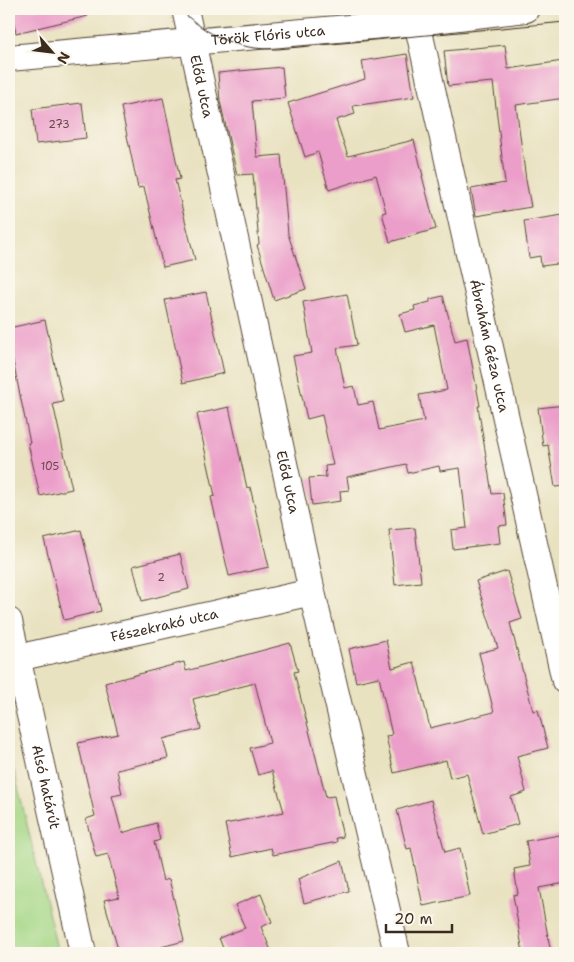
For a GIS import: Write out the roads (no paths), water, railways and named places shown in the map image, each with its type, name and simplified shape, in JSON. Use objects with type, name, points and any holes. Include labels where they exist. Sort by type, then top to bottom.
[{"type":"street","name":"Előd utca","points":[[185,9],[312,592],[397,953]]},
{"type":"street","name":"Török Flóris utca","points":[[9,58],[193,41],[415,15],[526,9]]},
{"type":"street","name":"Ábrahám Géza utca","points":[[415,15],[565,681]]},
{"type":"street","name":"Fészekrakó utca","points":[[17,658],[312,592]]},
{"type":"street","name":"Alsó határút","points":[[9,621],[83,953]]},
{"type":"tram line","points":[[179,9],[190,19],[224,40],[263,49],[565,22]]}]
